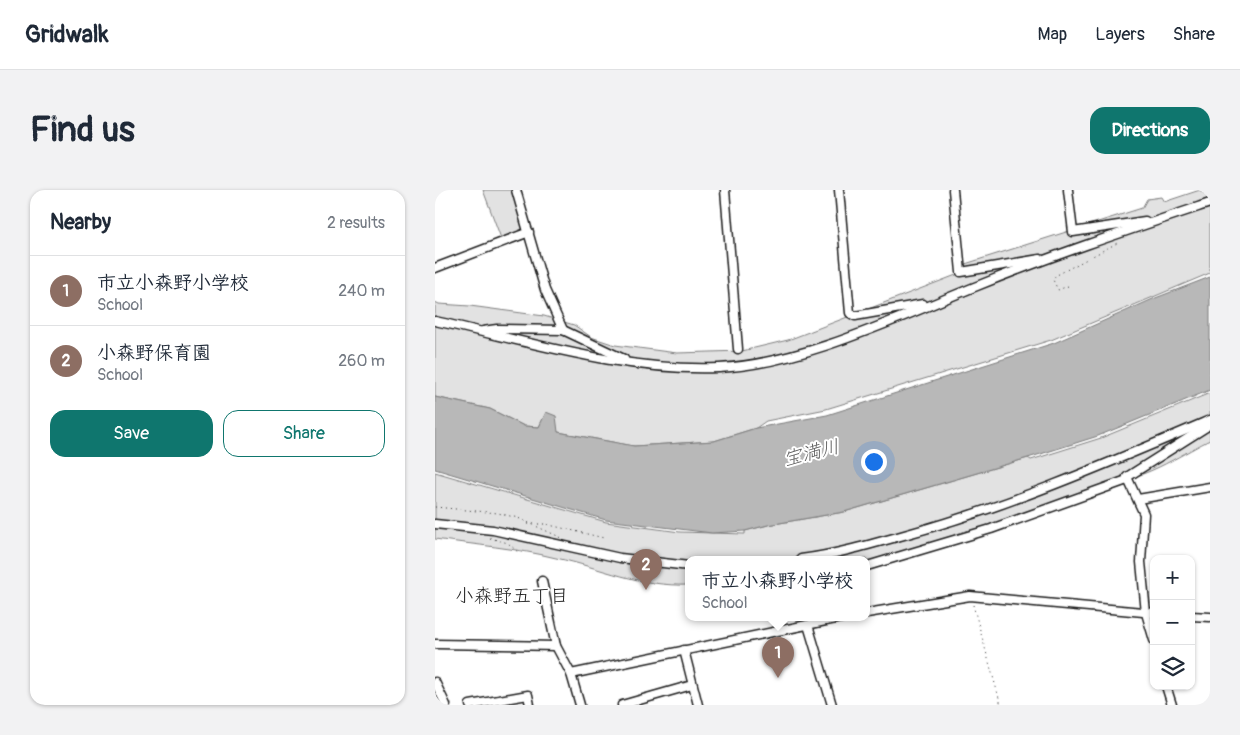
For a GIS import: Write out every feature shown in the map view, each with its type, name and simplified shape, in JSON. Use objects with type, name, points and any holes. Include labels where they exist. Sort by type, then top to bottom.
[{"type":"street","points":[[516,190],[551,304],[563,330]]},
{"type":"street","points":[[725,190],[738,349]]},
{"type":"street","points":[[839,190],[850,313],[855,316],[937,302]]},
{"type":"street","points":[[953,190],[961,272],[1024,261],[1049,259]]},
{"type":"street","points":[[1068,190],[1073,232],[1144,221],[1152,222]]},
{"type":"street","points":[[435,321],[548,347],[633,363],[719,368],[765,361],[832,342],[1049,259],[1210,203]]},
{"type":"street","points":[[435,268],[529,232]]},
{"type":"street","points":[[480,331],[497,329],[563,330],[633,363]]},
{"type":"street","points":[[870,565],[991,529],[1127,480],[1130,475],[1206,427],[1210,421]]},
{"type":"street","points":[[815,556],[871,544],[989,509],[1099,467],[1210,421]]},
{"type":"street","points":[[870,613],[970,596],[1150,613],[1141,562],[1144,514],[1138,498],[1127,480]]},
{"type":"street","points":[[1138,498],[1210,488]]},
{"type":"street","points":[[435,524],[493,530],[620,558],[685,566]]},
{"type":"street","points":[[542,581],[556,646],[571,674],[580,705]]},
{"type":"street","points":[[1195,616],[1210,617]]},
{"type":"street","points":[[571,674],[820,621]]},
{"type":"street","points":[[808,625],[832,705]]},
{"type":"street","points":[[435,644],[556,646]]},
{"type":"street","points":[[684,650],[698,705]]},
{"type":"street","points":[[435,682],[446,705]]},
{"type":"street","points":[[622,705],[693,686]]},
{"type":"street","points":[[1168,690],[1172,705]]},
{"type":"street","points":[[470,705],[528,695],[530,705]]},
{"type":"path","points":[[1069,286],[1058,290],[1053,280],[1055,276],[1124,239]]},
{"type":"path","points":[[435,508],[499,513],[518,518],[527,524],[563,538],[572,547]]},
{"type":"path","points":[[527,524],[545,524],[604,538]]},
{"type":"path","points":[[485,536],[508,543],[520,554]]},
{"type":"path","points":[[970,596],[1001,705]]},
{"type":"shaded area","points":[[483,190],[513,190],[526,232],[502,241]]},
{"type":"shaded area","points":[[1200,190],[1203,193],[1210,191],[1210,273],[1051,340],[826,409],[766,421],[756,428],[714,441],[634,446],[558,432],[546,413],[539,427],[524,426],[490,409],[435,397],[435,302],[544,316],[574,325],[591,337],[615,345],[677,353],[742,351],[788,340],[956,275],[962,265],[1142,208],[1147,199],[1161,197],[1164,202]]},
{"type":"shaded area","points":[[1210,393],[1210,440],[1166,464],[1141,475],[1122,477],[1022,516],[870,562],[870,556],[685,556],[685,585],[671,585],[638,580],[573,562],[511,549],[435,539],[435,472],[606,522],[680,532],[745,534],[745,531],[768,525],[844,512],[1028,458],[1031,460],[1101,438]]},
{"type":"water","name":"宝満川","points":[[1210,277],[1210,390],[1098,436],[844,512],[768,525],[745,531],[712,533],[606,520],[435,469],[435,397],[490,409],[524,426],[539,427],[546,412],[556,416],[558,432],[634,446],[714,441],[756,428],[827,415],[1054,343],[1153,299]]},
{"type":"place","name":"小森野保育園","points":[[646,590]]},
{"type":"place","name":"市立小森野小学校","points":[[778,678]]},
{"type":"district","name":"小森野五丁目","points":[[512,595]]}]
